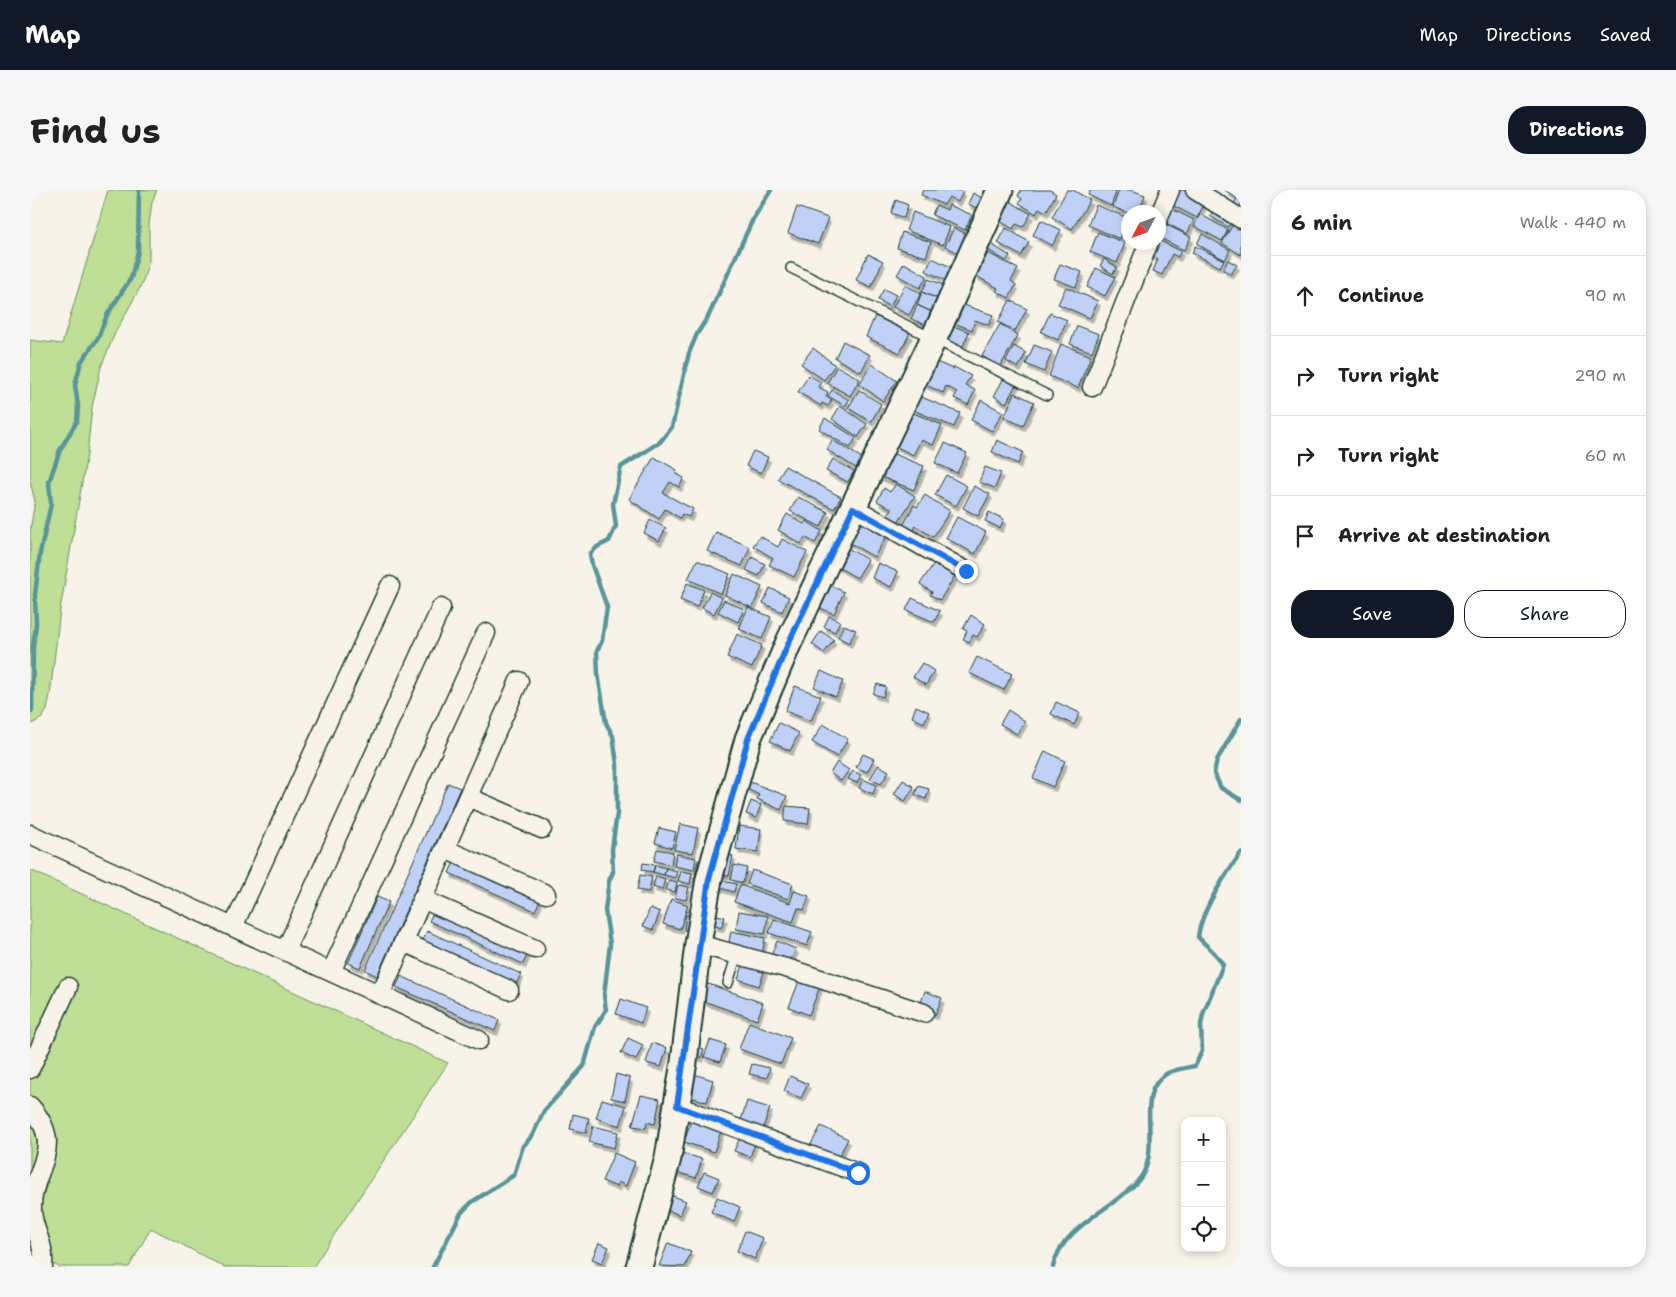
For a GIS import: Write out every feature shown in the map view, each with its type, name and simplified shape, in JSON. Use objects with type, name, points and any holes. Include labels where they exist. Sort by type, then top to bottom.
[{"type":"street","points":[[638,1267],[668,1158],[709,879],[748,739],[788,644],[934,337],[1000,190]]},
{"type":"street","points":[[1164,205],[1170,190]]},
{"type":"street","points":[[1195,190],[1241,219]]},
{"type":"street","points":[[1092,387],[1146,250]]},
{"type":"street","points":[[853,508],[966,571]]},
{"type":"street","points":[[233,927],[390,586]]},
{"type":"street","points":[[285,951],[441,608]]},
{"type":"street","points":[[331,972],[486,633]]},
{"type":"street","points":[[380,995],[519,681]]},
{"type":"street","points":[[468,797],[542,829]]},
{"type":"street","points":[[30,834],[479,1040]]},
{"type":"street","points":[[445,849],[546,894]]},
{"type":"street","points":[[422,900],[535,949]]},
{"type":"street","points":[[404,942],[509,990]]},
{"type":"street","points":[[698,944],[738,954],[924,1014]]},
{"type":"street","points":[[30,1069],[68,987]]},
{"type":"street","points":[[30,1106],[40,1117],[45,1128],[47,1146],[33,1193],[32,1209],[34,1227],[44,1251],[43,1267]]},
{"type":"street","points":[[677,1106],[858,1173]]},
{"type":"lane","points":[[791,268],[934,337],[1047,395]]},
{"type":"lane","points":[[728,983],[738,954]]},
{"type":"green space","points":[[108,190],[157,190],[152,202],[149,224],[149,261],[142,284],[115,333],[101,367],[92,407],[87,454],[60,610],[50,695],[47,710],[42,718],[30,725],[30,531],[35,501],[30,482],[30,340],[62,344]]},
{"type":"green space","points":[[30,870],[448,1063],[313,1267],[224,1267],[151,1228],[129,1267],[59,1267],[30,1252],[30,1230],[48,1182],[30,1173]]},
{"type":"building","points":[[923,190],[960,190],[963,192],[958,202],[949,197],[944,205],[921,195]]},
{"type":"building","points":[[1021,190],[1050,190],[1056,194],[1046,212],[1039,208],[1036,214],[1019,203],[1022,199],[1018,196]]},
{"type":"building","points":[[1067,190],[1073,190],[1090,200],[1072,229],[1052,217]]},
{"type":"building","points":[[1091,190],[1117,190],[1111,206],[1088,195]]},
{"type":"building","points":[[1119,190],[1131,190],[1145,195],[1141,205],[1121,205],[1121,210],[1113,207]]},
{"type":"building","points":[[1174,190],[1189,190],[1207,199],[1197,218],[1168,203]]},
{"type":"building","points":[[1225,190],[1241,190],[1241,210],[1233,205],[1237,199]]},
{"type":"building","points":[[973,193],[984,199],[979,209],[968,204]]},
{"type":"building","points":[[896,200],[908,205],[904,218],[891,213]]},
{"type":"building","points":[[1008,200],[1031,214],[1023,227],[1016,224],[1013,229],[1000,221],[1003,215],[1000,214]]},
{"type":"building","points":[[936,205],[947,210],[949,205],[972,215],[965,230],[932,215]]},
{"type":"building","points":[[1096,205],[1121,215],[1120,239],[1088,225]]},
{"type":"building","points":[[1166,206],[1194,220],[1187,234],[1166,223]]},
{"type":"building","points":[[797,207],[828,218],[818,244],[788,233]]},
{"type":"building","points":[[1215,208],[1233,219],[1228,227],[1210,216]]},
{"type":"building","points":[[913,212],[950,227],[943,245],[906,230]]},
{"type":"building","points":[[1200,214],[1228,230],[1222,241],[1194,226]]},
{"type":"building","points":[[1041,220],[1061,230],[1052,246],[1033,235]]},
{"type":"building","points":[[1235,221],[1241,225],[1241,255],[1222,243]]},
{"type":"building","points":[[1166,224],[1191,237],[1184,250],[1166,241]]},
{"type":"building","points":[[954,228],[967,234],[958,253],[945,246]]},
{"type":"building","points":[[1006,228],[1029,242],[1021,256],[998,243]]},
{"type":"building","points":[[902,232],[931,242],[926,257],[897,248]]},
{"type":"building","points":[[1098,232],[1121,241],[1122,250],[1117,263],[1090,252]]},
{"type":"building","points":[[1202,234],[1230,250],[1225,260],[1197,244]]},
{"type":"building","points":[[986,241],[1010,256],[1006,261],[982,246]]},
{"type":"building","points":[[1166,244],[1181,251],[1178,257],[1172,254],[1162,275],[1153,271],[1158,259],[1148,254],[1150,250],[1166,250]]},
{"type":"building","points":[[1195,246],[1224,260],[1220,267],[1192,253]]},
{"type":"building","points":[[988,253],[1018,269],[1011,281],[1016,285],[1009,298],[996,291],[998,288],[976,276]]},
{"type":"building","points":[[868,254],[883,261],[871,287],[856,280]]},
{"type":"building","points":[[932,258],[953,268],[947,281],[926,271]]},
{"type":"building","points":[[1104,259],[1117,267],[1113,274],[1100,266]]},
{"type":"building","points":[[1228,260],[1237,265],[1231,274],[1223,270]]},
{"type":"building","points":[[904,263],[927,276],[920,288],[897,275]]},
{"type":"building","points":[[1060,264],[1082,272],[1076,287],[1054,279]]},
{"type":"building","points":[[1096,268],[1115,277],[1105,296],[1087,287]]},
{"type":"building","points":[[928,279],[944,285],[938,299],[922,292]]},
{"type":"building","points":[[905,285],[921,293],[909,315],[893,307]]},
{"type":"building","points":[[1066,287],[1098,301],[1090,318],[1058,304]]},
{"type":"building","points":[[884,289],[896,295],[890,307],[878,300]]},
{"type":"building","points":[[922,292],[938,299],[932,312],[917,305]]},
{"type":"building","points":[[1010,300],[1027,309],[1015,331],[998,322]]},
{"type":"building","points":[[961,304],[993,315],[989,325],[975,320],[972,330],[954,323]]},
{"type":"building","points":[[917,305],[932,312],[926,325],[911,319]]},
{"type":"building","points":[[1050,313],[1067,320],[1058,340],[1041,332]]},
{"type":"building","points":[[875,316],[910,333],[900,353],[866,337]]},
{"type":"building","points":[[946,323],[969,332],[963,346],[941,338]]},
{"type":"building","points":[[1000,324],[1018,335],[1000,367],[982,356]]},
{"type":"building","points":[[1077,326],[1099,334],[1092,352],[1070,344]]},
{"type":"building","points":[[843,341],[870,355],[861,372],[835,358]]},
{"type":"building","points":[[1061,344],[1091,356],[1078,388],[1049,376]]},
{"type":"building","points":[[1034,345],[1052,352],[1044,372],[1026,364]]},
{"type":"building","points":[[1014,346],[1026,353],[1018,368],[1006,361]]},
{"type":"building","points":[[813,348],[835,365],[824,380],[801,364]]},
{"type":"building","points":[[934,361],[953,369],[954,367],[971,376],[965,385],[975,390],[968,405],[954,398],[957,392],[946,386],[943,393],[924,384]]},
{"type":"building","points":[[872,364],[897,381],[883,401],[859,384]]},
{"type":"building","points":[[837,366],[860,379],[850,396],[827,383]]},
{"type":"building","points":[[809,375],[821,382],[818,387],[828,392],[826,397],[832,400],[828,406],[822,403],[821,406],[798,392]]},
{"type":"building","points":[[1005,376],[1017,383],[1006,403],[994,396]]},
{"type":"building","points":[[832,390],[849,400],[845,406],[828,396]]},
{"type":"building","points":[[859,390],[881,404],[871,422],[848,408]]},
{"type":"building","points":[[1015,393],[1034,402],[1023,426],[1004,417]]},
{"type":"building","points":[[919,396],[960,413],[954,427],[913,410]]},
{"type":"building","points":[[981,400],[1003,412],[992,431],[971,420]]},
{"type":"building","points":[[840,406],[867,424],[858,437],[832,419]]},
{"type":"building","points":[[904,409],[942,425],[933,445],[921,440],[913,455],[895,446]]},
{"type":"building","points":[[825,418],[856,438],[850,448],[819,429]]},
{"type":"building","points":[[832,440],[862,458],[856,468],[827,450]]},
{"type":"building","points":[[997,440],[1023,452],[1018,464],[992,452]]},
{"type":"building","points":[[945,443],[967,453],[957,473],[935,463]]},
{"type":"building","points":[[753,451],[768,457],[761,473],[746,466]]},
{"type":"building","points":[[889,452],[924,466],[914,490],[879,476]]},
{"type":"building","points":[[654,457],[677,470],[675,473],[684,478],[679,487],[670,482],[663,493],[693,509],[689,517],[682,514],[680,518],[665,509],[659,519],[629,499]]},
{"type":"building","points":[[833,459],[854,471],[848,482],[826,471]]},
{"type":"building","points":[[785,466],[841,497],[834,509],[778,479]]},
{"type":"building","points":[[985,467],[1001,473],[995,488],[979,482]]},
{"type":"building","points":[[946,475],[967,486],[956,506],[935,495]]},
{"type":"building","points":[[896,484],[915,496],[896,525],[886,518],[892,509],[877,501],[884,488],[890,492]]},
{"type":"building","points":[[974,486],[990,494],[978,516],[963,508]]},
{"type":"building","points":[[925,495],[950,511],[933,537],[916,526],[909,538],[899,533],[914,505],[917,507]]},
{"type":"building","points":[[798,497],[828,512],[821,527],[790,511]]},
{"type":"building","points":[[989,512],[1004,519],[1000,528],[985,521]]},
{"type":"building","points":[[858,513],[889,532],[874,557],[843,539]]},
{"type":"building","points":[[787,514],[804,524],[806,521],[822,531],[815,543],[805,537],[801,544],[778,530]]},
{"type":"building","points":[[957,517],[986,532],[975,554],[946,538]]},
{"type":"building","points":[[650,520],[666,528],[659,541],[644,533]]},
{"type":"building","points":[[716,532],[750,547],[742,566],[707,551]]},
{"type":"building","points":[[760,536],[778,547],[782,539],[807,552],[794,577],[769,565],[773,558],[753,546]]},
{"type":"building","points":[[841,544],[868,560],[857,578],[831,563]]},
{"type":"building","points":[[752,557],[765,564],[759,576],[746,570]]},
{"type":"building","points":[[937,559],[953,570],[951,574],[955,576],[940,600],[930,595],[932,592],[920,584]]},
{"type":"building","points":[[697,560],[730,574],[721,594],[688,579]]},
{"type":"building","points":[[878,563],[898,572],[891,587],[872,578]]},
{"type":"building","points":[[734,574],[762,587],[752,608],[725,595]]},
{"type":"building","points":[[687,583],[704,590],[697,607],[680,600]]},
{"type":"building","points":[[828,584],[844,592],[834,614],[818,607]]},
{"type":"building","points":[[770,588],[789,597],[782,612],[763,603]]},
{"type":"building","points":[[710,592],[722,598],[714,614],[702,608]]},
{"type":"building","points":[[912,598],[940,611],[934,622],[906,610]]},
{"type":"building","points":[[724,600],[744,609],[738,622],[718,612]]},
{"type":"building","points":[[748,607],[771,617],[762,639],[739,629]]},
{"type":"building","points":[[971,615],[985,624],[977,637],[973,635],[969,642],[963,639],[967,631],[963,629]]},
{"type":"building","points":[[829,616],[840,621],[835,632],[824,627]]},
{"type":"building","points":[[844,625],[856,630],[849,643],[838,637]]},
{"type":"building","points":[[821,631],[834,640],[824,653],[812,644]]},
{"type":"building","points":[[737,634],[762,645],[752,668],[727,657]]},
{"type":"building","points":[[977,657],[1012,674],[1004,690],[969,673]]},
{"type":"building","points":[[922,663],[934,671],[926,685],[913,677]]},
{"type":"building","points":[[821,671],[843,681],[836,697],[814,687]]},
{"type":"building","points":[[877,684],[886,687],[883,697],[873,694]]},
{"type":"building","points":[[795,686],[821,696],[811,721],[785,711]]},
{"type":"building","points":[[1056,702],[1080,713],[1074,725],[1051,714]]},
{"type":"building","points":[[916,706],[929,712],[924,723],[912,717]]},
{"type":"building","points":[[1008,710],[1025,721],[1017,734],[1000,724]]},
{"type":"building","points":[[779,723],[799,733],[790,751],[770,741]]},
{"type":"building","points":[[823,724],[848,739],[837,757],[812,742]]},
{"type":"building","points":[[1045,751],[1065,761],[1053,787],[1033,778]]},
{"type":"building","points":[[863,754],[874,759],[867,772],[856,767]]},
{"type":"building","points":[[837,762],[849,770],[841,781],[830,773]]},
{"type":"building","points":[[878,765],[889,771],[881,784],[870,779]]},
{"type":"building","points":[[853,771],[861,775],[857,783],[848,779]]},
{"type":"building","points":[[863,779],[876,785],[873,794],[859,788]]},
{"type":"building","points":[[903,780],[914,787],[905,801],[894,794]]},
{"type":"building","points":[[750,782],[787,796],[781,810],[757,799],[759,795],[747,789]]},
{"type":"building","points":[[448,783],[460,788],[377,976],[365,970]]},
{"type":"building","points":[[918,786],[929,789],[926,799],[915,795]]},
{"type":"building","points":[[751,801],[761,805],[756,818],[746,814]]},
{"type":"building","points":[[786,806],[810,808],[808,824],[784,821]]},
{"type":"building","points":[[680,824],[698,828],[693,853],[674,850]]},
{"type":"building","points":[[739,826],[761,829],[758,852],[736,849]]},
{"type":"building","points":[[659,828],[676,832],[672,848],[655,843]]},
{"type":"building","points":[[657,849],[673,852],[671,865],[654,861]]},
{"type":"building","points":[[676,854],[696,858],[694,870],[674,866]]},
{"type":"building","points":[[724,854],[733,856],[729,876],[721,875]]},
{"type":"building","points":[[698,860],[704,861],[700,884],[694,883]]},
{"type":"building","points":[[454,862],[540,900],[535,911],[449,873]]},
{"type":"building","points":[[643,863],[655,865],[653,872],[642,870]]},
{"type":"building","points":[[655,865],[666,868],[664,875],[653,872]]},
{"type":"building","points":[[734,865],[747,868],[743,883],[731,880]]},
{"type":"building","points":[[666,868],[677,871],[675,878],[664,875]]},
{"type":"building","points":[[752,870],[793,884],[788,899],[747,884]]},
{"type":"building","points":[[681,871],[692,873],[690,884],[678,881]]},
{"type":"building","points":[[640,875],[652,877],[649,892],[637,890]]},
{"type":"building","points":[[656,876],[665,879],[662,890],[653,887]]},
{"type":"building","points":[[669,880],[677,882],[675,892],[666,890]]},
{"type":"building","points":[[719,880],[736,884],[734,892],[717,887]]},
{"type":"building","points":[[678,885],[689,887],[686,900],[675,898]]},
{"type":"building","points":[[740,885],[790,903],[794,891],[809,896],[804,910],[798,908],[793,922],[734,902]]},
{"type":"building","points":[[377,897],[389,902],[360,968],[348,963]]},
{"type":"building","points":[[671,899],[688,905],[680,929],[663,924]]},
{"type":"building","points":[[650,908],[660,912],[653,930],[643,926]]},
{"type":"building","points":[[434,911],[528,953],[523,964],[429,921]]},
{"type":"building","points":[[739,911],[768,916],[765,934],[736,929]]},
{"type":"building","points":[[686,915],[694,916],[692,931],[684,930]]},
{"type":"building","points":[[717,915],[725,917],[721,928],[714,925]]},
{"type":"building","points":[[774,919],[812,932],[807,946],[769,933]]},
{"type":"building","points":[[427,931],[521,974],[516,984],[422,942]]},
{"type":"building","points":[[731,931],[765,938],[762,955],[728,947]]},
{"type":"building","points":[[777,941],[796,949],[788,966],[770,958]]},
{"type":"building","points":[[744,963],[765,970],[759,986],[738,979]]},
{"type":"building","points":[[401,976],[499,1020],[495,1031],[396,987]]},
{"type":"building","points":[[801,976],[821,984],[809,1015],[789,1007]]},
{"type":"building","points":[[700,981],[763,1003],[757,1020],[695,998]]},
{"type":"building","points":[[925,991],[942,998],[935,1015],[919,1008]]},
{"type":"building","points":[[621,999],[646,1008],[641,1023],[616,1014]]},
{"type":"building","points":[[749,1022],[791,1038],[781,1064],[739,1049]]},
{"type":"building","points":[[628,1038],[643,1045],[636,1060],[621,1053]]},
{"type":"building","points":[[710,1040],[726,1045],[720,1062],[704,1057]]},
{"type":"building","points":[[652,1043],[667,1048],[661,1067],[646,1063]]},
{"type":"building","points":[[695,1046],[704,1049],[701,1058],[693,1055]]},
{"type":"building","points":[[752,1064],[770,1068],[767,1078],[749,1074]]},
{"type":"building","points":[[616,1074],[630,1078],[625,1101],[611,1098]]},
{"type":"building","points":[[694,1074],[713,1080],[707,1102],[687,1096]]},
{"type":"building","points":[[790,1076],[808,1084],[801,1098],[784,1091]]},
{"type":"building","points":[[641,1095],[660,1099],[655,1124],[647,1122],[646,1128],[632,1126]]},
{"type":"building","points":[[602,1099],[626,1106],[620,1126],[596,1118]]},
{"type":"building","points":[[747,1101],[770,1108],[763,1128],[741,1120]]},
{"type":"building","points":[[573,1114],[589,1118],[586,1133],[570,1129]]},
{"type":"building","points":[[692,1118],[722,1128],[714,1152],[684,1142]]},
{"type":"building","points":[[593,1126],[618,1132],[614,1148],[589,1142]]},
{"type":"building","points":[[821,1126],[848,1139],[837,1160],[810,1146]]},
{"type":"building","points":[[741,1135],[756,1141],[750,1157],[734,1151]]},
{"type":"building","points":[[675,1151],[702,1159],[696,1178],[669,1170]]},
{"type":"building","points":[[614,1153],[635,1162],[626,1186],[618,1182],[617,1187],[602,1181]]},
{"type":"building","points":[[704,1172],[719,1178],[713,1192],[698,1186]]},
{"type":"building","points":[[665,1193],[686,1201],[680,1215],[659,1207]]},
{"type":"building","points":[[717,1197],[740,1207],[734,1222],[711,1212]]},
{"type":"building","points":[[745,1231],[763,1238],[755,1259],[737,1251]]},
{"type":"building","points":[[599,1243],[609,1247],[602,1263],[592,1259]]},
{"type":"building","points":[[668,1243],[691,1252],[685,1267],[659,1266]]},
{"type":"waterway","points":[[32,711],[33,646],[36,625],[35,595],[40,553],[51,504],[49,482],[60,450],[77,421],[78,406],[75,385],[81,362],[98,338],[107,315],[131,278],[138,251],[139,190]]},
{"type":"waterway","points":[[433,1267],[461,1213],[472,1202],[514,1175],[523,1146],[532,1136],[544,1111],[584,1066],[595,1027],[606,1010],[604,995],[610,944],[605,910],[609,881],[613,872],[612,849],[617,813],[617,764],[613,736],[606,723],[598,674],[597,651],[602,641],[607,607],[590,554],[597,547],[609,541],[616,526],[613,504],[621,467],[660,442],[672,427],[689,353],[697,334],[709,315],[753,219],[771,190]]},
{"type":"waterway","points":[[1241,719],[1217,760],[1214,773],[1221,788],[1241,800]]},
{"type":"waterway","points":[[1053,1267],[1058,1253],[1066,1241],[1137,1182],[1145,1169],[1149,1155],[1149,1110],[1151,1096],[1156,1084],[1169,1072],[1195,1066],[1202,1051],[1201,1025],[1203,1014],[1223,965],[1198,937],[1209,904],[1241,853]]},
{"type":"route","points":[[858,1173],[677,1106],[698,944],[709,879],[748,739],[788,644],[853,508],[966,571]]}]
